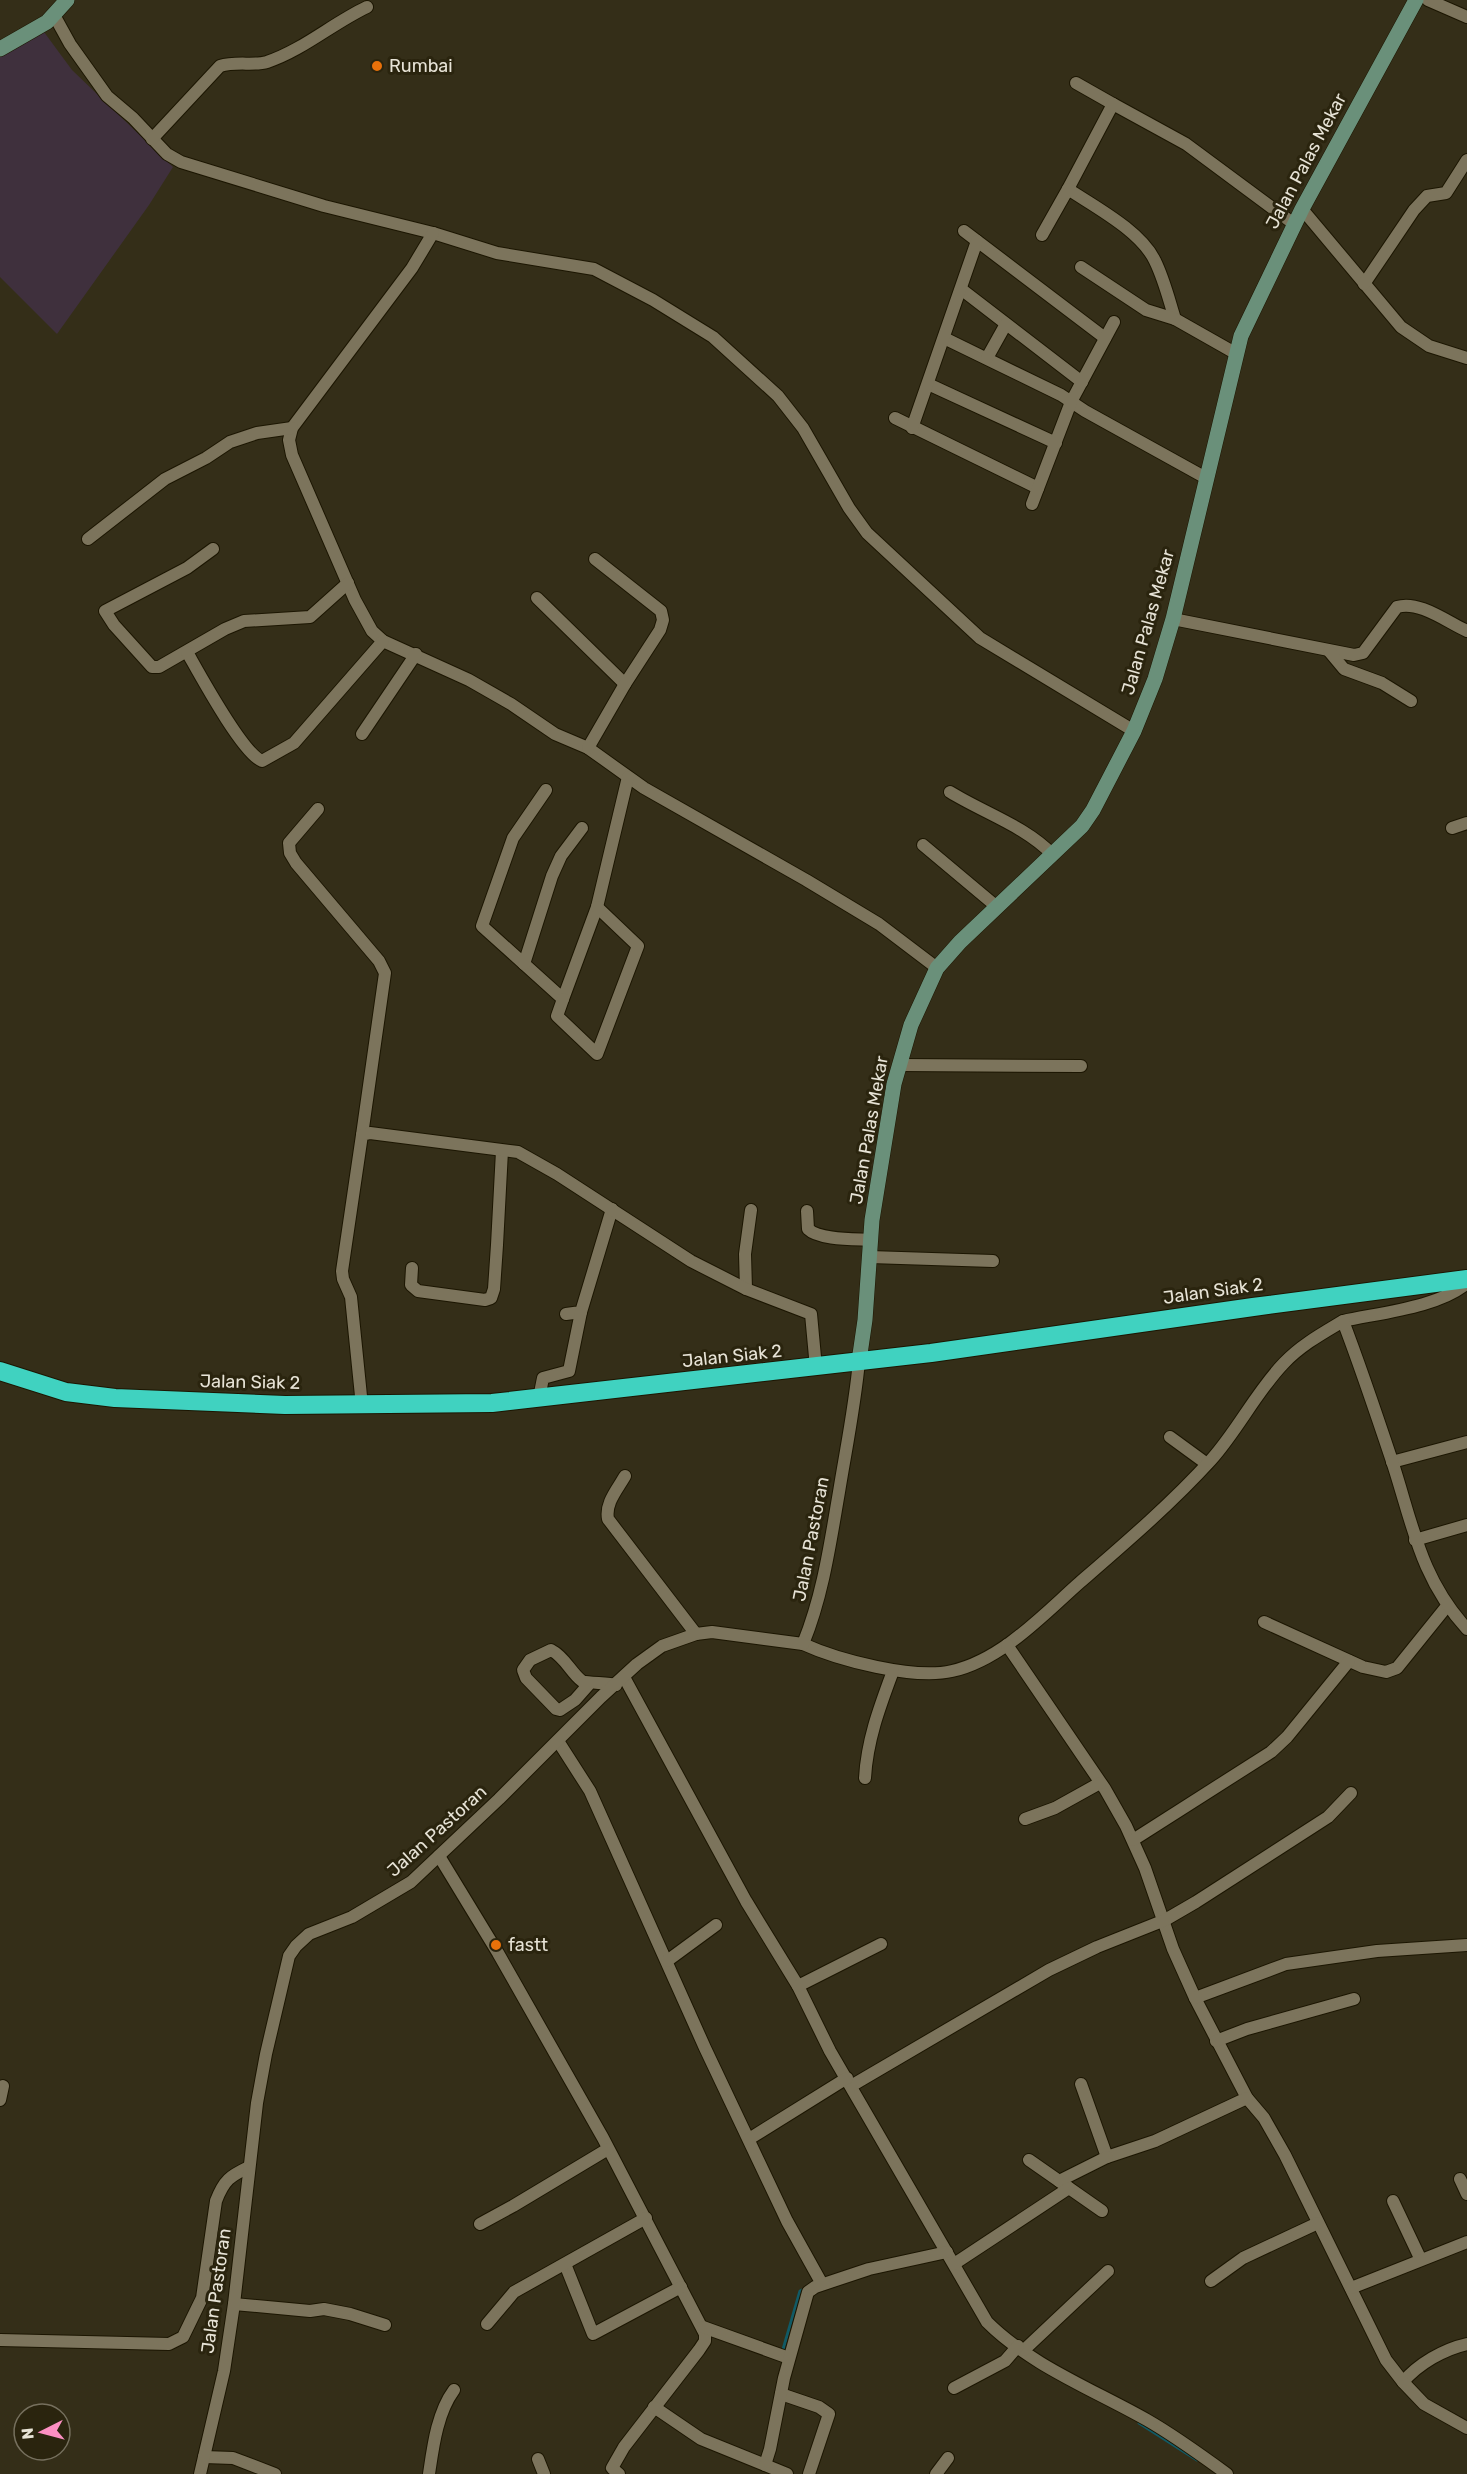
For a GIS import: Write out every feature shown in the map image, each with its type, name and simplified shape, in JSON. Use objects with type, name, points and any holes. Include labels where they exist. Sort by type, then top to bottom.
[{"type":"highway","name":"Jalan Siak 2","points":[[0,1371],[66,1392],[115,1398],[362,1406],[492,1403],[816,1368],[1253,1306],[1467,1281]]},
{"type":"main road","points":[[0,49],[47,22],[68,0]]},
{"type":"main road","name":"Jalan Palas Mekar","points":[[859,1361],[865,1320],[872,1220],[892,1095],[911,1025],[937,968],[1082,826],[1093,810],[1134,731],[1155,679],[1173,619],[1235,353],[1294,224],[1416,0]]},
{"type":"street","points":[[1428,0],[1467,16]]},
{"type":"street","points":[[152,139],[220,66],[231,63],[264,63],[285,54],[367,7]]},
{"type":"street","points":[[54,15],[70,44],[107,96],[167,154],[181,162],[324,206],[433,233],[497,253],[594,269],[653,300],[713,337],[778,396],[803,428],[849,508],[867,533],[980,638],[1134,731]]},
{"type":"street","points":[[1076,83],[1186,144],[1294,224]]},
{"type":"street","points":[[1042,235],[1113,104]]},
{"type":"street","points":[[1364,284],[1414,210],[1427,196],[1446,193],[1467,160]]},
{"type":"street","points":[[1068,189],[1121,225],[1145,245],[1155,260],[1175,319]]},
{"type":"street","points":[[1302,209],[1401,327],[1429,346],[1467,358]]},
{"type":"street","points":[[964,231],[1105,338]]},
{"type":"street","points":[[433,233],[406,277],[292,428],[289,440],[292,454],[348,583],[372,631],[383,641],[416,654],[502,699],[555,734],[588,748],[628,777],[870,918],[937,968]]},
{"type":"street","points":[[912,428],[977,241]]},
{"type":"street","points":[[1081,267],[1146,310],[1175,319],[1235,353]]},
{"type":"street","points":[[961,289],[1082,382]]},
{"type":"street","points":[[1032,504],[1071,402],[1114,322]]},
{"type":"street","points":[[987,358],[1006,324]]},
{"type":"street","points":[[944,338],[1071,402],[1206,478]]},
{"type":"street","points":[[928,384],[1056,442]]},
{"type":"street","points":[[895,418],[1038,489]]},
{"type":"street","points":[[88,539],[165,478],[206,458],[230,442],[257,433],[292,428]]},
{"type":"street","points":[[213,549],[187,568],[105,611],[110,620],[152,667],[159,667],[225,629],[244,621],[310,616],[348,583]]},
{"type":"street","points":[[588,748],[660,630],[663,620],[661,611],[595,559]]},
{"type":"street","points":[[537,598],[625,684]]},
{"type":"street","points":[[1173,619],[1354,655],[1363,653],[1397,607],[1403,605],[1418,607],[1467,631]]},
{"type":"street","points":[[187,652],[220,711],[251,751],[262,761],[294,743],[383,641]]},
{"type":"street","points":[[1329,651],[1344,669],[1382,683],[1411,701]]},
{"type":"street","points":[[362,734],[416,654]]},
{"type":"street","points":[[597,907],[638,946],[597,1054],[557,1016],[597,907],[628,777]]},
{"type":"street","points":[[546,790],[513,838],[482,926],[562,999]]},
{"type":"street","points":[[950,792],[977,808],[1014,825],[1042,844],[1053,855]]},
{"type":"street","points":[[318,809],[289,843],[291,853],[296,863],[379,961],[385,973],[342,1271],[351,1297],[362,1406]]},
{"type":"street","points":[[1452,828],[1467,824]]},
{"type":"street","points":[[524,964],[552,876],[561,856],[582,828]]},
{"type":"street","points":[[923,845],[997,907]]},
{"type":"street","points":[[899,1065],[1081,1066]]},
{"type":"street","points":[[362,1135],[375,1133],[518,1152],[557,1174],[691,1261],[746,1289],[812,1314],[816,1368]]},
{"type":"street","points":[[412,1268],[411,1284],[418,1291],[485,1300],[491,1298],[494,1289],[502,1151]]},
{"type":"street","points":[[539,1398],[543,1378],[569,1371],[581,1312],[612,1209]]},
{"type":"street","points":[[746,1289],[745,1254],[751,1210]]},
{"type":"street","points":[[807,1211],[808,1229],[812,1233],[823,1237],[871,1240]]},
{"type":"street","points":[[870,1257],[993,1261]]},
{"type":"street","points":[[803,1644],[894,1671],[934,1673],[953,1671],[978,1661],[1007,1645],[1121,1547],[1207,1464],[1284,1363],[1299,1349],[1343,1321],[1439,1300],[1459,1291],[1467,1281]]},
{"type":"street","points":[[566,1314],[581,1312]]},
{"type":"street","points":[[1343,1321],[1392,1462],[1425,1567],[1448,1606],[1467,1629]]},
{"type":"street","name":"Jalan Pastoran","points":[[200,2474],[224,2371],[249,2167],[266,2054],[289,1956],[309,1934],[352,1917],[411,1882],[637,1664],[662,1646],[696,1634],[734,1634],[803,1644],[816,1614],[826,1568],[854,1406],[859,1361]]},
{"type":"street","points":[[1170,1437],[1207,1464]]},
{"type":"street","points":[[1392,1462],[1467,1442]]},
{"type":"street","points":[[625,1476],[609,1503],[608,1518],[696,1634]]},
{"type":"street","points":[[1415,1540],[1467,1526]]},
{"type":"street","points":[[1264,1622],[1349,1661],[1375,1671],[1386,1672],[1397,1668],[1448,1606]]},
{"type":"street","points":[[1007,1645],[1100,1783],[1133,1840],[1165,1920],[1173,1949],[1194,1998],[1247,2098],[1264,2118],[1286,2155],[1386,2360],[1424,2404],[1467,2428]]},
{"type":"street","points":[[590,1683],[575,1700],[560,1710],[556,1709],[526,1678],[523,1670],[530,1660],[551,1650],[582,1680],[590,1683],[620,1681],[746,1901],[798,1986],[830,2051],[987,2322],[998,2333],[1021,2348],[1109,2402],[1146,2420],[1227,2474]]},
{"type":"street","points":[[1133,1840],[1271,1752],[1287,1737],[1349,1661]]},
{"type":"street","points":[[865,1778],[866,1754],[872,1731],[894,1671]]},
{"type":"street","points":[[558,1741],[590,1791],[705,2048],[787,2221],[822,2284]]},
{"type":"street","points":[[1024,1819],[1055,1808],[1100,1783]]},
{"type":"street","points":[[749,2139],[1049,1970],[1097,1947],[1165,1920],[1320,1823],[1351,1793]]},
{"type":"street","points":[[439,1856],[498,1953],[608,2149],[703,2327],[705,2341],[624,2447],[613,2472]]},
{"type":"street","points":[[667,1961],[716,1925]]},
{"type":"street","points":[[798,1986],[881,1944]]},
{"type":"street","points":[[1194,1998],[1286,1964],[1377,1951],[1467,1945]]},
{"type":"street","points":[[1216,2041],[1247,2029],[1354,2000]]},
{"type":"street","points":[[1082,2084],[1107,2157]]},
{"type":"street","points":[[0,2100],[3,2086]]},
{"type":"street","points":[[954,2264],[1107,2157],[1155,2141],[1247,2098]]},
{"type":"street","points":[[480,2224],[608,2149]]},
{"type":"street","points":[[1029,2160],[1102,2211]]},
{"type":"street","points":[[0,2340],[169,2344],[183,2337],[202,2298],[218,2195],[230,2176],[249,2167]]},
{"type":"street","points":[[1460,2179],[1467,2194]]},
{"type":"street","points":[[1393,2201],[1420,2258]]},
{"type":"street","points":[[487,2324],[514,2292],[646,2218]]},
{"type":"street","points":[[1211,2281],[1243,2258],[1318,2223]]},
{"type":"street","points":[[1351,2288],[1420,2258],[1467,2242]]},
{"type":"street","points":[[765,2465],[789,2358],[804,2298],[808,2292],[822,2284],[869,2269],[947,2252]]},
{"type":"street","points":[[565,2264],[593,2334],[681,2287]]},
{"type":"street","points":[[954,2388],[1005,2361],[1108,2271]]},
{"type":"street","points":[[234,2304],[300,2310],[324,2309],[385,2325]]},
{"type":"street","points":[[703,2327],[789,2358]]},
{"type":"street","points":[[1403,2382],[1411,2372],[1439,2355],[1467,2344]]},
{"type":"street","points":[[429,2474],[441,2418],[447,2400],[454,2390]]},
{"type":"street","points":[[781,2394],[819,2407],[830,2414],[809,2474]]},
{"type":"street","points":[[654,2407],[701,2439],[787,2474]]},
{"type":"street","points":[[204,2457],[233,2458],[275,2474]]},
{"type":"street","points":[[936,2474],[948,2458]]},
{"type":"street","points":[[538,2459],[544,2474]]},
{"type":"shaded area","points":[[44,32],[72,70],[173,167],[149,205],[57,334],[0,277],[0,57]]},
{"type":"waterway","points":[[782,2353],[800,2291],[806,2288]]},
{"type":"waterway","points":[[1139,2423],[1197,2460]]},
{"type":"place","name":"Rumbai","points":[[377,66]]},
{"type":"place","name":"fastt","points":[[496,1945]]}]
